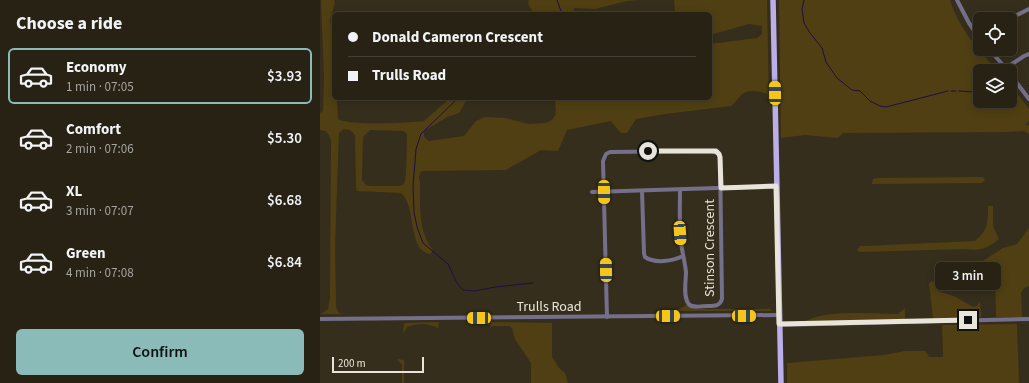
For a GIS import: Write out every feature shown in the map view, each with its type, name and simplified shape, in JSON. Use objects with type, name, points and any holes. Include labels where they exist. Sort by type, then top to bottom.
[{"type":"main road","points":[[773,0],[780,383]]},
{"type":"street","points":[[957,0],[968,23],[973,29]]},
{"type":"street","points":[[1017,15],[1029,9]]},
{"type":"street","points":[[1014,64],[1029,54]]},
{"type":"street","points":[[995,56],[1002,64]]},
{"type":"street","points":[[1017,83],[1029,99]]},
{"type":"street","points":[[607,317],[604,158],[610,152],[716,151],[720,157],[721,188]]},
{"type":"street","points":[[592,192],[776,186]]},
{"type":"street","name":"Stinson Crescent","points":[[680,190],[680,233],[686,272],[687,302],[689,305],[694,306],[718,305],[722,299],[721,188]]},
{"type":"street","points":[[642,190],[645,256],[649,260],[672,260],[684,256]]},
{"type":"street","name":"Trulls Road","points":[[320,319],[778,315]]},
{"type":"street","points":[[779,324],[1029,319]]},
{"type":"shaded area","points":[[321,0],[334,0],[335,3],[330,20],[332,32],[332,100],[337,100],[338,119],[354,123],[406,123],[424,121],[448,100],[467,100],[459,113],[447,117],[424,131],[424,137],[429,141],[464,136],[476,121],[485,117],[505,118],[529,124],[546,123],[552,120],[556,114],[555,100],[712,100],[712,44],[757,38],[762,34],[762,26],[749,24],[712,34],[712,12],[675,12],[674,0],[767,0],[769,103],[767,94],[758,91],[748,91],[742,94],[731,106],[636,119],[627,133],[621,133],[611,121],[567,130],[558,151],[541,150],[506,170],[422,171],[419,177],[421,217],[425,235],[433,250],[430,254],[423,251],[418,245],[409,207],[406,199],[401,193],[357,191],[355,135],[350,130],[344,129],[339,133],[335,247],[336,307],[339,313],[344,314],[321,314],[328,309],[330,297],[331,141],[327,133],[320,130],[320,113],[323,111],[324,76]],"holes":[[[370,130],[403,131],[407,134],[406,174],[403,185],[366,185],[362,180],[363,137]]]},
{"type":"shaded area","points":[[529,0],[639,0],[627,1],[595,9],[574,8],[573,12],[533,12],[528,4]]},
{"type":"shaded area","points":[[779,0],[950,0],[958,20],[973,42],[973,56],[985,56],[992,64],[973,64],[973,108],[1017,108],[1017,93],[1029,109],[1029,121],[1025,125],[1029,125],[1029,134],[1024,131],[843,133],[838,138],[805,135],[781,138]]},
{"type":"shaded area","points":[[983,177],[985,180],[982,183],[872,184],[873,179],[877,178]]},
{"type":"shaded area","points":[[988,206],[993,206],[993,226],[999,239],[983,248],[975,250],[860,252],[857,250],[860,246],[975,241],[985,229],[988,216]]},
{"type":"shaded area","points":[[1029,228],[1029,286],[1024,288],[1021,293],[1022,317],[996,317],[995,271],[979,267],[981,262],[1003,248],[1017,244]]},
{"type":"shaded area","points":[[932,281],[934,282],[938,291],[954,296],[973,307],[977,306],[980,301],[981,317],[933,319],[929,283]]},
{"type":"shaded area","points":[[686,305],[697,309],[769,308],[772,311],[676,311]]},
{"type":"shaded area","points":[[905,308],[905,319],[806,321],[816,317],[839,314],[898,314]]},
{"type":"shaded area","points":[[439,322],[438,328],[423,324],[407,327],[403,334],[404,323]]},
{"type":"shaded area","points":[[491,322],[552,323],[552,357],[559,368],[565,373],[568,383],[531,383],[531,363],[515,339],[512,328],[509,326],[493,326],[490,328]]},
{"type":"shaded area","points":[[1017,324],[1019,383],[787,383],[787,363],[884,355],[905,351],[925,351],[929,357],[943,357],[942,325]]},
{"type":"shaded area","points":[[397,359],[404,360],[404,383],[402,383],[402,365]]},
{"type":"waterway","points":[[557,0],[561,12]]},
{"type":"waterway","points":[[804,0],[802,9],[804,23],[822,48],[826,62],[837,78],[852,90],[860,91],[870,101],[886,107],[948,91]]},
{"type":"waterway","points":[[951,91],[956,91]]},
{"type":"waterway","points":[[959,91],[973,92]]},
{"type":"waterway","points":[[456,100],[421,134],[416,149],[413,186],[414,212],[417,227],[423,243],[448,264],[457,283],[463,290],[475,291],[495,287],[533,283]]},
{"type":"route","points":[[648,151],[716,151],[720,157],[721,188],[776,186],[779,324],[968,320]]}]
